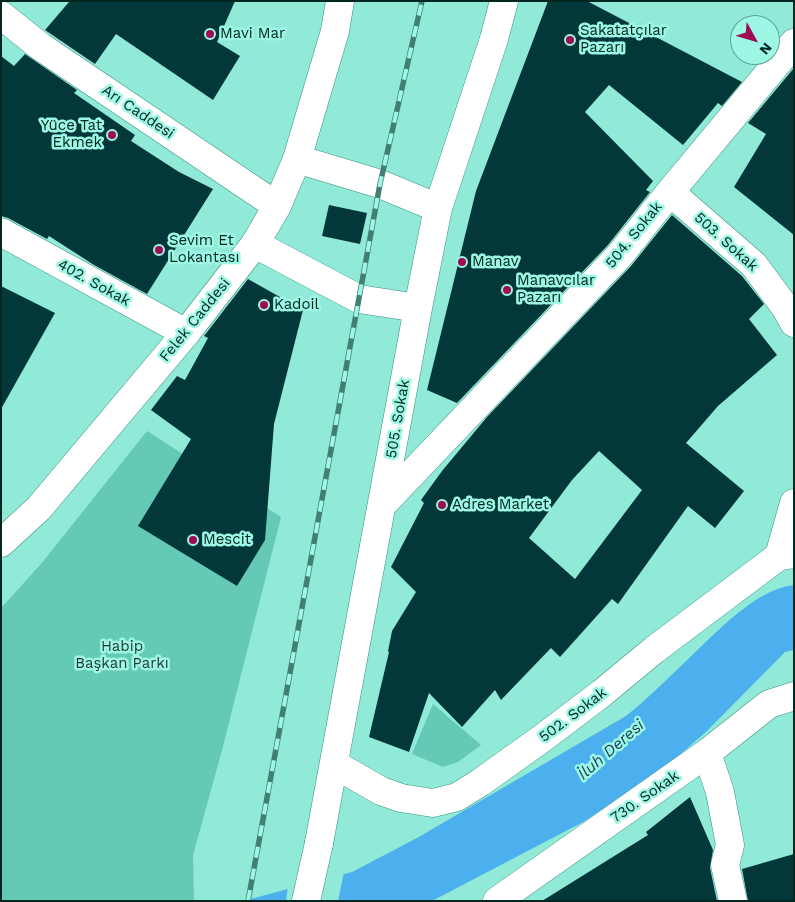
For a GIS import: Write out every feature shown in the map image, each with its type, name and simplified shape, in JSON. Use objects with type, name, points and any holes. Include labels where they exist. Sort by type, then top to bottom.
[{"type":"street","name":"Felek Caddesi","points":[[1,543],[39,508],[186,333],[255,244],[277,206],[297,159],[335,31],[340,1]]},
{"type":"street","name":"505. Sokak","points":[[306,901],[319,843],[438,208],[494,39],[504,1]]},
{"type":"street","name":"Arı Caddesi","points":[[1,15],[41,47],[277,206]]},
{"type":"street","name":"504. Sokak","points":[[382,505],[620,255],[794,43]]},
{"type":"street","points":[[297,159],[380,184],[438,208]]},
{"type":"street","name":"503. Sokak","points":[[670,192],[754,265],[785,307],[794,323]]},
{"type":"street","name":"402. Sokak","points":[[1,232],[186,333]]},
{"type":"street","points":[[255,244],[359,299],[418,308]]},
{"type":"street","points":[[786,555],[794,503]]},
{"type":"street","name":"502. Sokak","points":[[334,764],[381,791],[401,798],[433,803],[457,797],[551,732],[654,650],[786,555]]},
{"type":"street","name":"730. Sokak","points":[[497,901],[707,754],[769,704],[794,696]]},
{"type":"street","points":[[707,754],[720,792],[730,844],[725,865],[733,901]]},
{"type":"green space","name":"Habip Başkan Parkı","points":[[147,431],[281,517],[221,754],[193,855],[194,901],[1,901],[1,608],[41,564]]},
{"type":"green space","points":[[433,704],[481,745],[458,762],[443,767],[412,754]]},
{"type":"water","name":"İluh Deresi","points":[[794,585],[794,650],[785,652],[707,731],[660,772],[583,822],[432,901],[243,901],[352,872],[417,838],[626,716],[734,616],[764,595],[779,588]]},
{"type":"pier","points":[[344,872],[338,901],[286,901],[288,886]]},
{"type":"building","points":[[67,1],[235,1],[217,42],[240,56],[213,100],[116,34],[95,64],[45,30],[69,2]]},
{"type":"building","name":"Manavcılar Pazarı","points":[[548,1],[587,1],[742,82],[722,106],[718,103],[683,145],[609,85],[585,112],[653,181],[646,190],[650,192],[608,245],[457,403],[427,390],[476,191]]},
{"type":"building","points":[[25,54],[77,90],[74,93],[135,135],[131,141],[179,172],[213,189],[147,294],[94,265],[49,236],[47,239],[1,216],[1,56],[14,66]]},
{"type":"building","points":[[794,68],[794,235],[734,187],[766,134],[748,123]]},
{"type":"building","points":[[329,205],[367,213],[360,244],[322,236]]},
{"type":"building","points":[[672,215],[742,276],[764,304],[749,319],[777,355],[718,406],[686,443],[744,491],[715,528],[688,506],[618,604],[612,599],[560,657],[551,648],[501,700],[495,690],[462,727],[429,693],[409,752],[369,737],[389,652],[392,631],[416,592],[391,567],[424,503],[421,500],[442,471],[487,417],[631,266]],"holes":[[[599,451],[642,490],[575,579],[529,538],[572,480]]]},
{"type":"building","points":[[248,279],[303,310],[274,424],[265,540],[237,586],[138,526],[191,439],[151,410],[177,376],[185,380],[208,338],[204,336]]},
{"type":"building","points":[[1,286],[55,313],[1,409]]},
{"type":"building","points":[[690,797],[713,850],[710,868],[717,901],[542,901],[648,835],[646,832]]},
{"type":"building","points":[[794,854],[794,901],[748,901],[742,869]]},
{"type":"railway","points":[[248,901],[380,184],[422,1]]},
{"type":"place","name":"Mavi Mar","points":[[210,34]]},
{"type":"place","name":"Sakatatçılar Pazarı","points":[[570,40]]},
{"type":"place","name":"Yüce Tat Ekmek","points":[[112,135]]},
{"type":"place","name":"Sevim Et Lokantası","points":[[159,250]]},
{"type":"place","name":"Manav","points":[[462,262]]},
{"type":"place","name":"Manavcılar Pazarı","points":[[507,290]]},
{"type":"place","name":"Kadoil","points":[[264,305]]},
{"type":"place","name":"Adres Market","points":[[442,505]]},
{"type":"place","name":"Mescit","points":[[193,540]]}]
